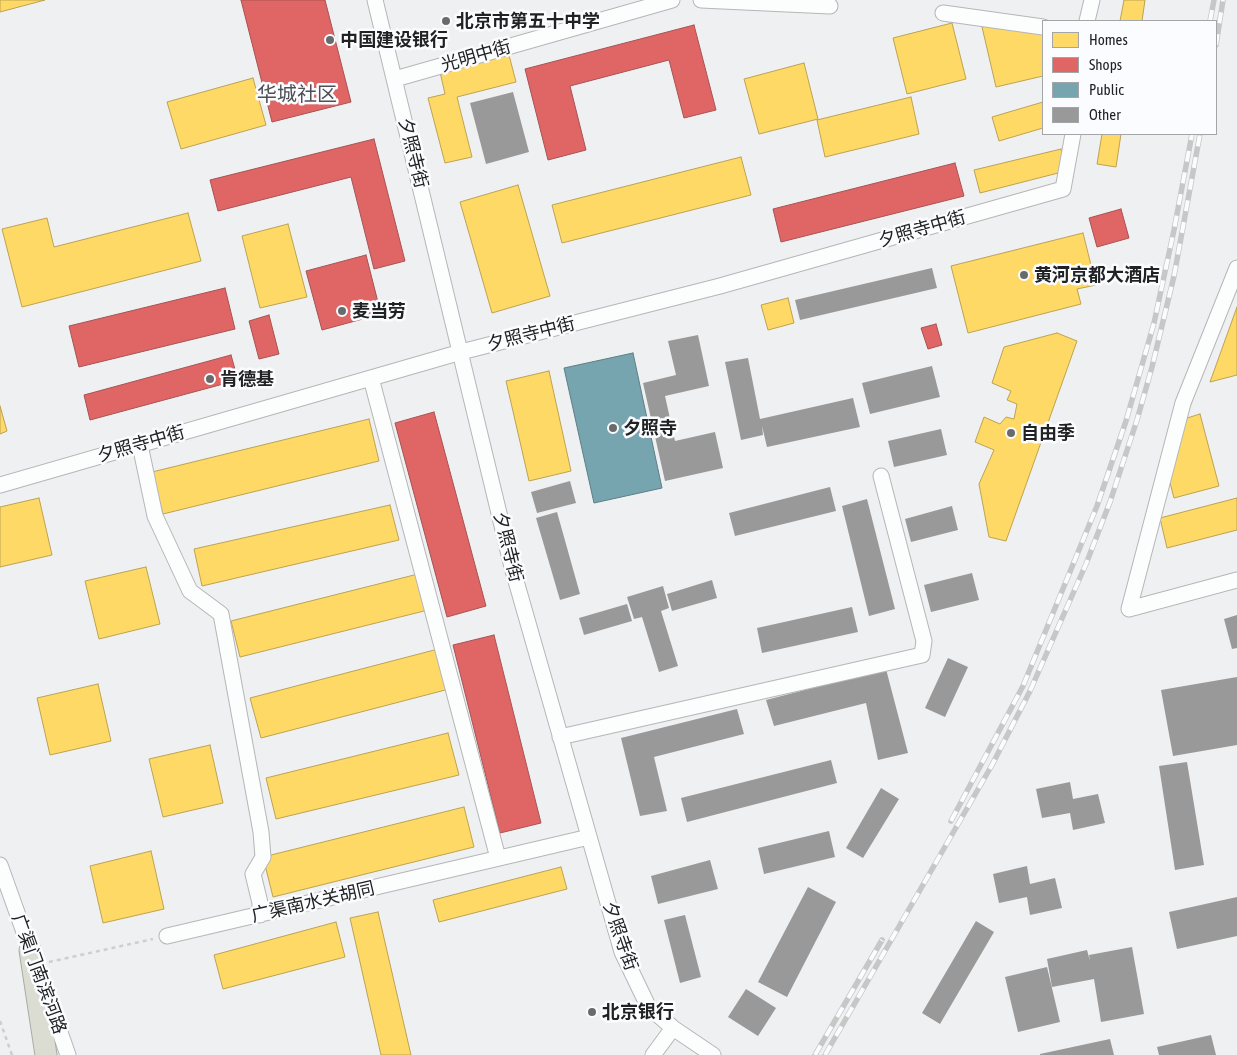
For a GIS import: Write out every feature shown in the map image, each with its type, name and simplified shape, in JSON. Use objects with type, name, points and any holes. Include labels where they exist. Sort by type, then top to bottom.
[{"type":"highway","points":[[33,958],[46,1055]]},
{"type":"street","name":"夕照寺街","points":[[375,0],[512,567],[622,952],[648,1006],[673,1028],[713,1055]]},
{"type":"street","name":"光明中街","points":[[395,79],[672,0]]},
{"type":"street","points":[[701,0],[830,6]]},
{"type":"street","points":[[1088,20],[1092,0]]},
{"type":"street","points":[[943,13],[1042,27]]},
{"type":"street","name":"夕照寺中街","points":[[0,485],[461,352],[720,286],[1063,189],[1073,135]]},
{"type":"street","points":[[1237,268],[1183,403],[1129,609],[1237,580]]},
{"type":"street","points":[[371,378],[498,858]]},
{"type":"street","points":[[140,445],[156,516],[190,591],[220,614],[261,832],[263,857],[253,874],[260,903],[260,915]]},
{"type":"street","points":[[560,737],[922,655],[924,641],[881,476]]},
{"type":"street","name":"广渠南水关胡同","points":[[167,936],[589,837]]},
{"type":"street","name":"广渠门南滨河路","points":[[0,865],[68,1055]]},
{"type":"street","points":[[653,1055],[673,1028]]},
{"type":"path","points":[[33,958],[167,936]]},
{"type":"path","points":[[0,1021],[12,1055]]},
{"type":"building: Homes","points":[[0,0],[45,0],[0,12]]},
{"type":"building: Homes","points":[[1124,0],[1145,0],[1142,20],[1120,20]]},
{"type":"building: Homes","points":[[952,23],[966,79],[907,94],[893,38]]},
{"type":"building: Homes","points":[[994,24],[1042,31],[1042,76],[996,87],[982,27]]},
{"type":"building: Homes","points":[[509,55],[516,82],[457,97],[472,157],[445,163],[428,98],[445,94],[440,72]]},
{"type":"building: Homes","points":[[804,63],[818,119],[759,134],[744,79]]},
{"type":"building: Homes","points":[[253,78],[266,125],[181,149],[167,102]]},
{"type":"building: Homes","points":[[911,97],[919,134],[825,157],[817,120]]},
{"type":"building: Homes","points":[[1042,102],[1042,128],[999,141],[992,117]]},
{"type":"building: Homes","points":[[1102,135],[1121,135],[1116,167],[1097,164]]},
{"type":"building: Homes","points":[[1061,149],[1066,171],[980,193],[974,170]]},
{"type":"building: Homes","points":[[741,157],[751,195],[562,243],[552,205]]},
{"type":"building: Homes","points":[[518,185],[550,296],[492,313],[460,202]]},
{"type":"building: Homes","points":[[188,213],[201,261],[22,307],[2,229],[47,218],[54,247]]},
{"type":"building: Homes","points":[[288,224],[307,297],[260,308],[242,236]]},
{"type":"building: Homes","name":"黄河京都大酒店","points":[[1083,233],[1096,285],[1077,289],[1081,304],[968,333],[951,266]]},
{"type":"building: Homes","points":[[788,298],[794,323],[768,330],[761,305]]},
{"type":"building: Homes","points":[[1237,307],[1237,375],[1210,382]]},
{"type":"building: Homes","name":"自由季","points":[[1057,333],[1077,341],[1006,541],[989,537],[979,484],[994,450],[975,442],[984,417],[1000,424],[1006,417],[1014,419],[1017,404],[1007,400],[1011,391],[992,383],[1004,347]]},
{"type":"building: Homes","points":[[549,371],[571,471],[529,481],[506,381]]},
{"type":"building: Homes","points":[[0,406],[7,431],[0,434]]},
{"type":"building: Homes","points":[[1200,414],[1219,486],[1174,498],[1168,475],[1184,419]]},
{"type":"building: Homes","points":[[369,419],[379,461],[163,514],[152,472]]},
{"type":"building: Homes","points":[[39,498],[52,555],[0,567],[0,507]]},
{"type":"building: Homes","points":[[1237,498],[1237,530],[1167,548],[1160,518]]},
{"type":"building: Homes","points":[[390,505],[399,540],[202,586],[194,549]]},
{"type":"building: Homes","points":[[146,567],[160,624],[99,639],[85,581]]},
{"type":"building: Homes","points":[[422,573],[432,609],[240,657],[231,621]]},
{"type":"building: Homes","points":[[442,648],[453,688],[261,738],[250,698]]},
{"type":"building: Homes","points":[[98,684],[111,741],[50,755],[37,698]]},
{"type":"building: Homes","points":[[448,733],[459,775],[276,819],[266,778]]},
{"type":"building: Homes","points":[[210,745],[223,803],[163,817],[149,759]]},
{"type":"building: Homes","points":[[464,807],[474,847],[273,897],[263,857]]},
{"type":"building: Homes","points":[[151,851],[164,909],[103,923],[90,866]]},
{"type":"building: Homes","points":[[561,867],[567,889],[439,922],[433,900]]},
{"type":"building: Homes","points":[[378,912],[411,1055],[381,1055],[350,918]]},
{"type":"building: Homes","points":[[336,922],[345,957],[223,989],[214,955]]},
{"type":"building: Shops","points":[[241,0],[325,0],[351,102],[272,122]]},
{"type":"building: Shops","points":[[694,25],[716,110],[684,118],[669,60],[570,86],[586,150],[548,160],[525,69]]},
{"type":"building: Shops","points":[[374,139],[405,261],[374,269],[351,177],[218,211],[210,180]]},
{"type":"building: Shops","points":[[955,163],[964,196],[781,242],[773,209]]},
{"type":"building: Shops","points":[[1121,209],[1129,238],[1097,247],[1089,218]]},
{"type":"building: Shops","points":[[366,255],[381,314],[322,330],[306,271]]},
{"type":"building: Shops","points":[[225,288],[235,329],[79,367],[69,326]]},
{"type":"building: Shops","points":[[269,315],[279,354],[259,359],[249,321]]},
{"type":"building: Shops","points":[[936,324],[942,345],[928,349],[921,328]]},
{"type":"building: Shops","points":[[231,355],[238,380],[90,420],[84,395]]},
{"type":"building: Shops","points":[[434,412],[486,606],[447,617],[395,423]]},
{"type":"building: Shops","points":[[494,635],[541,823],[500,833],[453,645]]},
{"type":"building: Public","name":"夕照寺","points":[[633,353],[662,488],[594,503],[564,368]]},
{"type":"building: Other","points":[[513,92],[529,152],[486,164],[470,103]]},
{"type":"building: Other","points":[[932,268],[937,288],[800,320],[795,300]]},
{"type":"building: Other","points":[[698,335],[709,386],[665,396],[675,441],[715,432],[723,468],[665,481],[643,383],[676,375],[668,341]]},
{"type":"building: Other","points":[[748,358],[760,419],[853,398],[860,427],[767,447],[762,426],[763,435],[741,440],[725,362]]},
{"type":"building: Other","points":[[932,366],[940,397],[870,414],[862,383]]},
{"type":"building: Other","points":[[941,429],[947,455],[894,467],[888,441]]},
{"type":"building: Other","points":[[570,481],[576,503],[537,513],[531,492]]},
{"type":"building: Other","points":[[830,487],[836,511],[735,536],[729,513]]},
{"type":"building: Other","points":[[867,499],[895,609],[869,616],[842,506]]},
{"type":"building: Other","points":[[952,506],[958,530],[911,542],[905,519]]},
{"type":"building: Other","points":[[557,512],[580,594],[560,600],[536,518]]},
{"type":"building: Other","points":[[972,573],[979,600],[931,612],[924,585]]},
{"type":"building: Other","points":[[712,580],[717,598],[672,611],[667,594]]},
{"type":"building: Other","points":[[663,586],[669,608],[661,611],[678,666],[659,672],[642,617],[634,619],[627,597]]},
{"type":"building: Other","points":[[627,604],[632,621],[584,635],[579,618]]},
{"type":"building: Other","points":[[852,607],[858,632],[762,653],[757,628]]},
{"type":"building: Other","points":[[1237,615],[1237,648],[1232,649],[1224,619]]},
{"type":"building: Other","points":[[948,658],[968,667],[945,717],[925,708]]},
{"type":"building: Other","points":[[886,669],[908,753],[878,760],[866,703],[774,726],[766,700]]},
{"type":"building: Other","points":[[1237,677],[1237,745],[1173,756],[1161,690]]},
{"type":"building: Other","points":[[737,709],[744,734],[654,757],[667,811],[640,816],[621,738]]},
{"type":"building: Other","points":[[831,760],[837,783],[687,822],[681,798]]},
{"type":"building: Other","points":[[1187,762],[1204,865],[1175,870],[1159,766]]},
{"type":"building: Other","points":[[1070,782],[1073,799],[1098,794],[1105,823],[1073,830],[1070,813],[1042,818],[1036,789]]},
{"type":"building: Other","points":[[881,788],[899,799],[863,858],[846,848]]},
{"type":"building: Other","points":[[829,831],[835,857],[764,874],[758,848]]},
{"type":"building: Other","points":[[710,860],[718,889],[658,904],[651,876]]},
{"type":"building: Other","points":[[1027,866],[1030,884],[1055,878],[1062,908],[1030,915],[1027,897],[999,903],[993,874]]},
{"type":"building: Other","points":[[808,887],[836,902],[787,997],[758,982]]},
{"type":"building: Other","points":[[1237,897],[1237,936],[1177,949],[1169,912]]},
{"type":"building: Other","points":[[685,915],[701,977],[680,983],[664,920]]},
{"type":"building: Other","points":[[976,921],[994,932],[940,1024],[922,1013]]},
{"type":"building: Other","points":[[1132,947],[1144,1014],[1101,1022],[1094,979],[1052,987],[1047,959],[1087,950],[1090,961],[1089,955]]},
{"type":"building: Other","points":[[1047,967],[1060,1022],[1018,1032],[1005,977]]},
{"type":"building: Other","points":[[746,989],[776,1008],[758,1036],[728,1017]]},
{"type":"building: Other","points":[[1211,1035],[1216,1055],[1159,1055],[1157,1047]]},
{"type":"building: Other","points":[[1110,1039],[1114,1055],[1040,1055],[1040,1054]]},
{"type":"railway","points":[[1210,20],[1214,0]]},
{"type":"railway","points":[[1217,39],[1223,0]]},
{"type":"railway","points":[[951,821],[1023,686],[1097,506],[1126,421],[1154,323],[1192,135]]},
{"type":"railway","points":[[825,1055],[992,765],[1030,691],[1086,564],[1110,502],[1152,367],[1174,276],[1200,135]]},
{"type":"railway","points":[[815,1055],[882,940]]},
{"type":"place","name":"北京市第五十中学","points":[[446,21]]},
{"type":"place","name":"中国建设银行","points":[[330,40]]},
{"type":"place","name":"黄河京都大酒店","points":[[1024,275]]},
{"type":"place","name":"麦当劳","points":[[342,311]]},
{"type":"place","name":"肯德基","points":[[210,379]]},
{"type":"place","name":"夕照寺","points":[[613,428]]},
{"type":"place","name":"自由季","points":[[1011,433]]},
{"type":"place","name":"北京银行","points":[[592,1012]]},
{"type":"district","name":"华城社区","points":[[297,95]]}]
